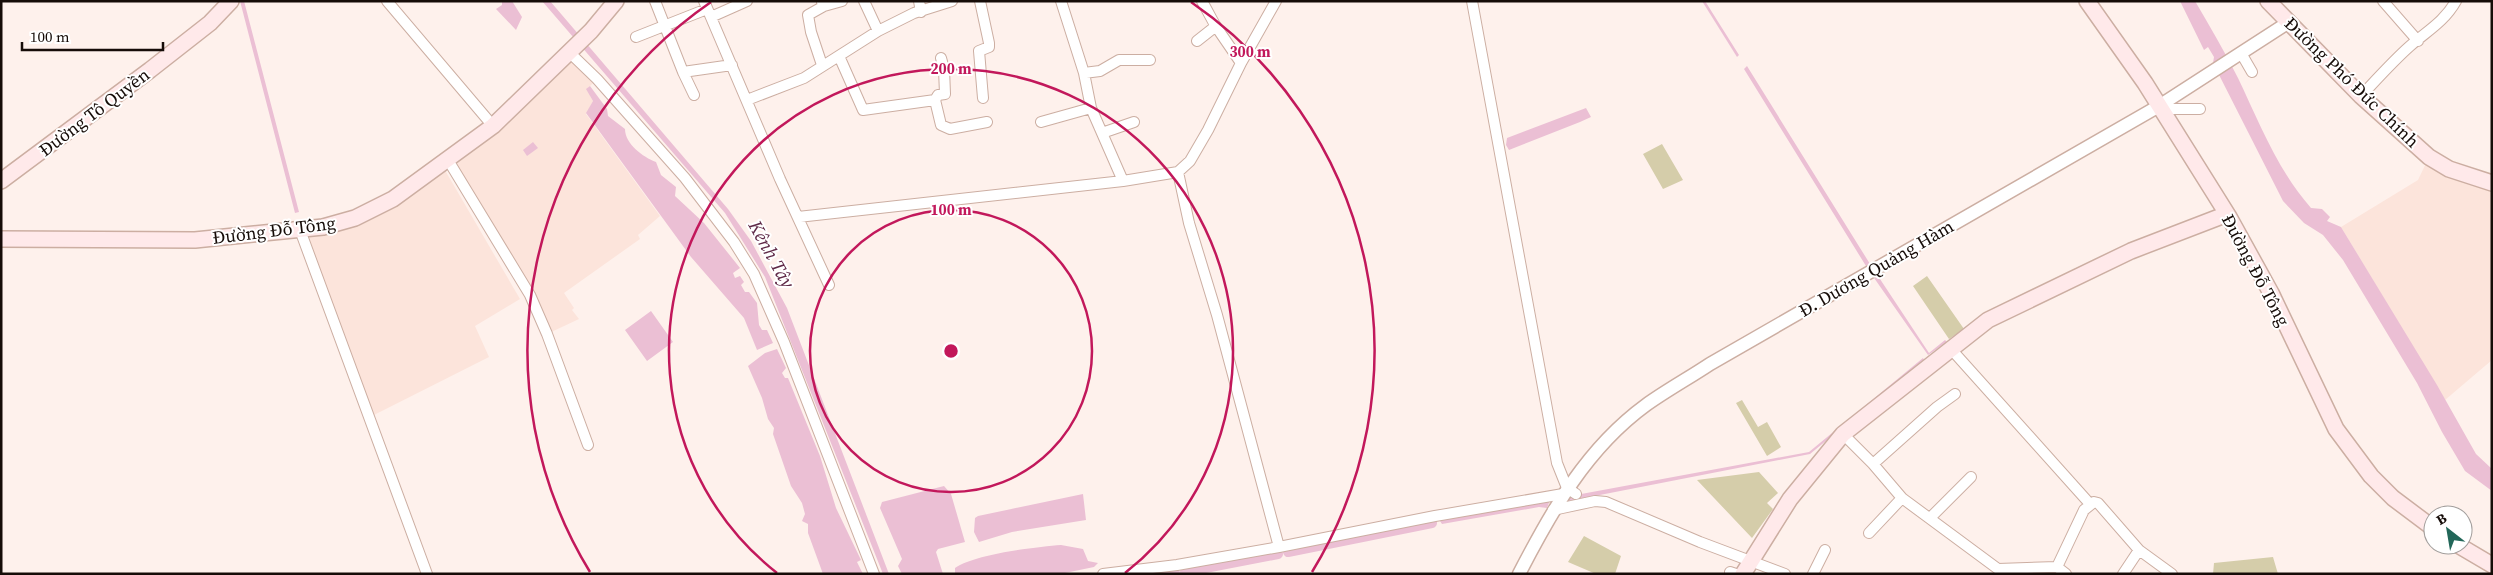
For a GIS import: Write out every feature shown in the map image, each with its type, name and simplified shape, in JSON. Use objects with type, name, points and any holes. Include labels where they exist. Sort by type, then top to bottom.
[{"type":"main road","name":"Đường Tô Quyền","points":[[1,181],[210,24],[231,1]]},
{"type":"main road","name":"Đường Đỗ Tông","points":[[1,239],[195,240],[323,227],[355,218],[393,199],[493,126],[591,31],[616,1]]},
{"type":"main road","name":"Đường Đỗ Tông","points":[[2087,1],[2229,217],[2271,294],[2336,429],[2371,476],[2393,498],[2423,520]]},
{"type":"main road","name":"Đường Phó Đức Chính","points":[[2269,1],[2361,96],[2439,163],[2459,173],[2492,183]]},
{"type":"main road","points":[[1736,573],[1751,560],[1790,499],[1843,434],[1988,320],[2030,298],[2131,251],[2222,216],[2229,217]]},
{"type":"main road","points":[[2473,554],[2492,565]]},
{"type":"street","points":[[387,1],[493,126]]},
{"type":"street","points":[[655,1],[694,95]]},
{"type":"street","points":[[636,36],[707,9],[747,1]]},
{"type":"street","points":[[822,65],[811,32],[808,14],[823,4],[842,1]]},
{"type":"street","points":[[864,1],[878,31]]},
{"type":"street","points":[[747,100],[804,78],[822,65],[840,56],[920,6],[952,1]]},
{"type":"street","points":[[980,1],[989,43],[989,47],[979,51],[983,98]]},
{"type":"street","points":[[1061,1],[1084,73],[1091,108],[1123,182]]},
{"type":"street","points":[[1202,1],[1241,63]]},
{"type":"street","points":[[798,218],[1123,182],[1178,172],[1190,162],[1241,63],[1276,1]]},
{"type":"street","points":[[1103,574],[1177,565],[1568,492],[1557,462],[1472,1]]},
{"type":"street","points":[[2383,1],[2418,40]]},
{"type":"street","points":[[2361,96],[2418,40],[2450,12],[2456,1]]},
{"type":"street","points":[[707,9],[829,285]]},
{"type":"street","name":"Đ. Dương Quảng Hàm","points":[[1519,574],[1554,510],[1609,437],[1645,406],[1727,354],[2159,108],[2210,72],[2289,22]]},
{"type":"street","points":[[1197,41],[1216,26]]},
{"type":"street","points":[[570,51],[684,178],[734,242],[754,274],[784,342],[874,574]]},
{"type":"street","points":[[2239,54],[2252,72]]},
{"type":"street","points":[[840,56],[863,110],[935,100]]},
{"type":"street","points":[[941,58],[944,69],[945,94],[938,95],[935,100],[940,125],[950,129],[987,122]]},
{"type":"street","points":[[1084,73],[1100,71],[1119,60],[1150,60]]},
{"type":"street","points":[[683,72],[732,65]]},
{"type":"street","points":[[1041,122],[1091,108]]},
{"type":"street","points":[[2159,108],[2200,109]]},
{"type":"street","points":[[1102,133],[1134,122]]},
{"type":"street","points":[[448,160],[530,295],[547,334],[588,445]]},
{"type":"street","points":[[1178,172],[1189,222],[1279,547]]},
{"type":"street","points":[[300,230],[428,574]]},
{"type":"street","points":[[1950,349],[2090,504]]},
{"type":"street","points":[[1874,464],[1936,407],[1955,394]]},
{"type":"street","points":[[1843,434],[1874,464],[1902,498],[1997,571],[2057,567],[2066,574]]},
{"type":"street","points":[[1930,518],[1971,477]]},
{"type":"street","points":[[1869,533],[1902,498]]},
{"type":"street","points":[[1554,510],[1601,500],[1700,542],[1785,574]]},
{"type":"street","points":[[2057,567],[2084,510],[2090,504],[2098,503],[2139,550],[2172,574]]},
{"type":"street","points":[[1813,574],[1825,550]]},
{"type":"street","points":[[2123,574],[2139,550]]},
{"type":"shaded area","points":[[240,1],[244,1],[299,212],[295,213]]},
{"type":"shaded area","points":[[502,1],[512,1],[522,17],[516,30],[496,9],[502,5]]},
{"type":"shaded area","points":[[542,1],[550,1],[728,209],[751,241],[787,308],[889,574],[883,574],[765,277],[725,213]]},
{"type":"shaded area","points":[[1702,1],[1705,1],[1739,55],[1737,57]]},
{"type":"shaded area","points":[[2180,1],[2195,1],[2233,68],[2279,162],[2299,194],[2311,208],[2322,209],[2330,217],[2327,221],[2341,227],[2437,385],[2476,454],[2492,469],[2492,491],[2465,471],[2442,432],[2417,383],[2343,260],[2323,235],[2304,223],[2283,201],[2213,63],[2214,57],[2208,47],[2204,50]]},
{"type":"shaded area","points":[[569,52],[597,79],[587,89],[593,101],[586,114],[660,216],[638,235],[640,239],[564,293],[574,308],[572,310],[579,319],[547,334],[448,161],[446,172],[520,299],[475,326],[489,357],[370,417],[300,230],[355,218],[448,160]]},
{"type":"shaded area","points":[[1747,66],[1870,264],[1866,266],[1744,69]]},
{"type":"shaded area","points":[[590,86],[607,109],[608,116],[625,129],[631,145],[640,153],[656,162],[661,175],[676,187],[675,196],[704,223],[740,268],[733,273],[735,278],[740,276],[744,282],[741,285],[745,292],[749,292],[757,303],[759,325],[762,330],[767,330],[773,343],[757,350],[744,318],[691,257],[586,113],[593,101],[586,89]]},
{"type":"shaded area","points":[[1586,108],[1591,117],[1509,150],[1506,145],[1507,138]]},
{"type":"shaded area","points":[[533,142],[538,148],[527,156],[523,150]]},
{"type":"shaded area","points":[[1662,144],[1683,180],[1663,189],[1643,154]]},
{"type":"shaded area","points":[[2429,157],[2492,183],[2492,360],[2445,400],[2341,227],[2418,180]]},
{"type":"shaded area","points":[[1876,273],[1929,353],[1945,340],[1947,342],[1928,355],[1872,275]]},
{"type":"shaded area","points":[[1927,276],[1964,329],[1949,339],[1913,286]]},
{"type":"shaded area","points":[[651,311],[673,342],[647,361],[625,330]]},
{"type":"shaded area","points":[[777,349],[786,368],[782,373],[785,378],[788,378],[820,456],[836,508],[861,560],[857,562],[863,574],[823,574],[808,533],[808,524],[802,521],[805,514],[802,503],[791,486],[773,434],[774,428],[768,419],[762,398],[748,366],[765,353]]},
{"type":"shaded area","points":[[1923,358],[1924,360],[1810,454],[1564,502],[1565,497],[1809,452]]},
{"type":"shaded area","points":[[1742,400],[1758,427],[1767,422],[1781,447],[1767,456],[1736,403]]},
{"type":"shaded area","points":[[1759,472],[1778,493],[1767,503],[1773,509],[1752,538],[1697,480]]},
{"type":"shaded area","points":[[944,486],[951,494],[965,542],[938,549],[936,552],[943,574],[902,574],[898,566],[902,559],[880,508],[882,502]]},
{"type":"shaded area","points":[[1083,494],[1086,520],[1012,532],[979,542],[974,532],[975,518],[978,516]]},
{"type":"shaded area","points":[[1550,500],[1547,508],[1539,507],[1442,524],[1440,521],[1441,519]]},
{"type":"shaded area","points":[[1584,536],[1621,556],[1615,574],[1596,574],[1568,562]]},
{"type":"shaded area","points":[[1061,545],[1083,549],[1088,561],[1098,563],[1094,567],[1060,574],[955,574],[955,568],[976,559],[1006,552]]},
{"type":"shaded area","points":[[2273,557],[2278,574],[2213,574],[2214,563]]},
{"type":"waterway","points":[[1288,552],[1432,523]]},
{"type":"waterway","points":[[1185,572],[1278,554]]},
{"type":"waterway","points":[[1166,574],[1175,573]]},
{"type":"water label","name":"Kênh Tây","points":[[772,254]]}]
